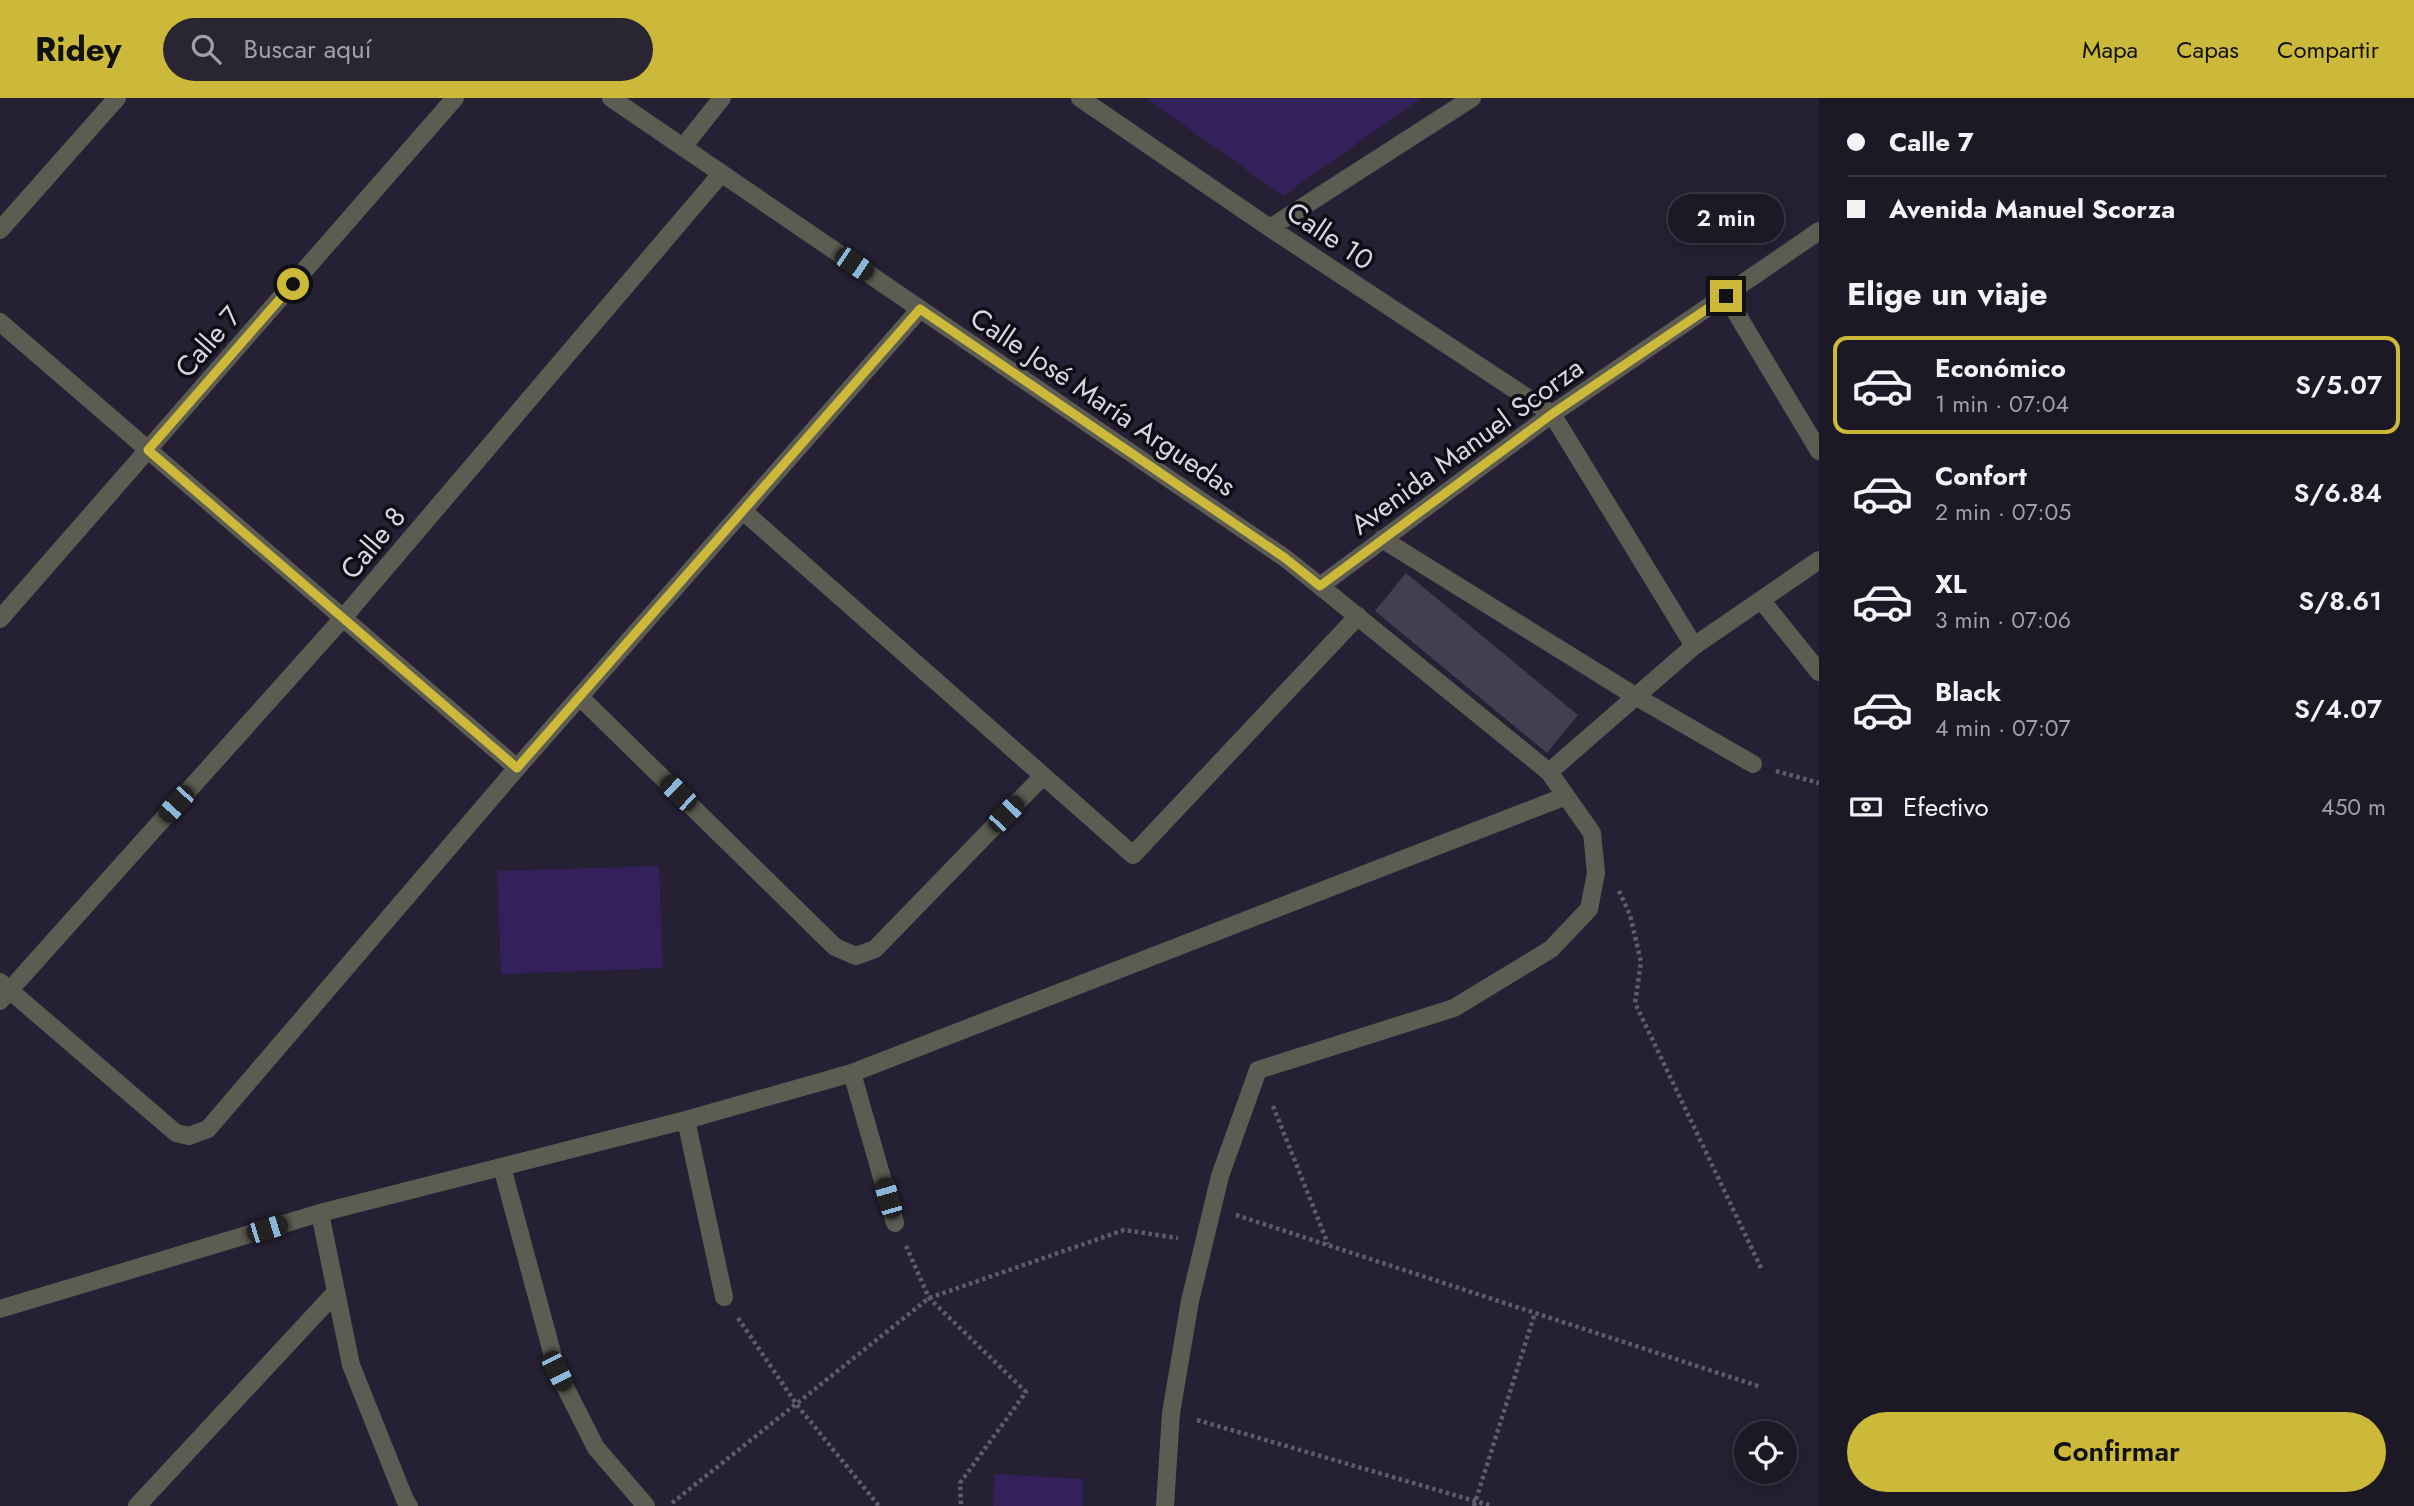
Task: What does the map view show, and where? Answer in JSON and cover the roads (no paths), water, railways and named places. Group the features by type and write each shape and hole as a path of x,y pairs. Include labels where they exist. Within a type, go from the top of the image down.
{"street":[{"path":"0,230 117,98"},
{"name":"Calle 7","path":"0,620 455,98"},
{"name":"Calle José María Arguedas","path":"611,98 1285,558 1549,772 1592,833 1596,873 1589,909 1551,949 1454,1008 1258,1070 1220,1176 1190,1301 1171,1413 1165,1506"},
{"path":"683,147 722,98"},
{"name":"Calle 10","path":"1080,98 1270,228 1552,414"},
{"path":"1270,228 1472,98"},
{"name":"Calle 8","path":"3,991 343,618 721,174"},
{"name":"Avenida Manuel Scorza","path":"1320,586 1552,414 1819,231"},
{"path":"1726,296 1819,451"},
{"path":"3,991 176,1133 189,1136 208,1129 517,768 920,309"},
{"path":"0,321 517,768"},
{"path":"1552,414 1694,646"},
{"path":"743,511 1133,855 1358,616"},
{"path":"1382,539 1634,696 1753,764"},
{"path":"1549,772 1694,646 1819,560"},
{"path":"1762,601 1819,672"},
{"path":"580,697 835,947 856,956 875,949 1043,776"},
{"path":"0,1309 320,1213 686,1120 852,1073 1566,796"},
{"path":"852,1073 895,1223"},
{"path":"686,1120 724,1297"},
{"path":"502,1167 557,1371 596,1448 646,1506"},
{"path":"320,1213 351,1365 409,1506"},
{"path":"137,1506 336,1292"}]}
